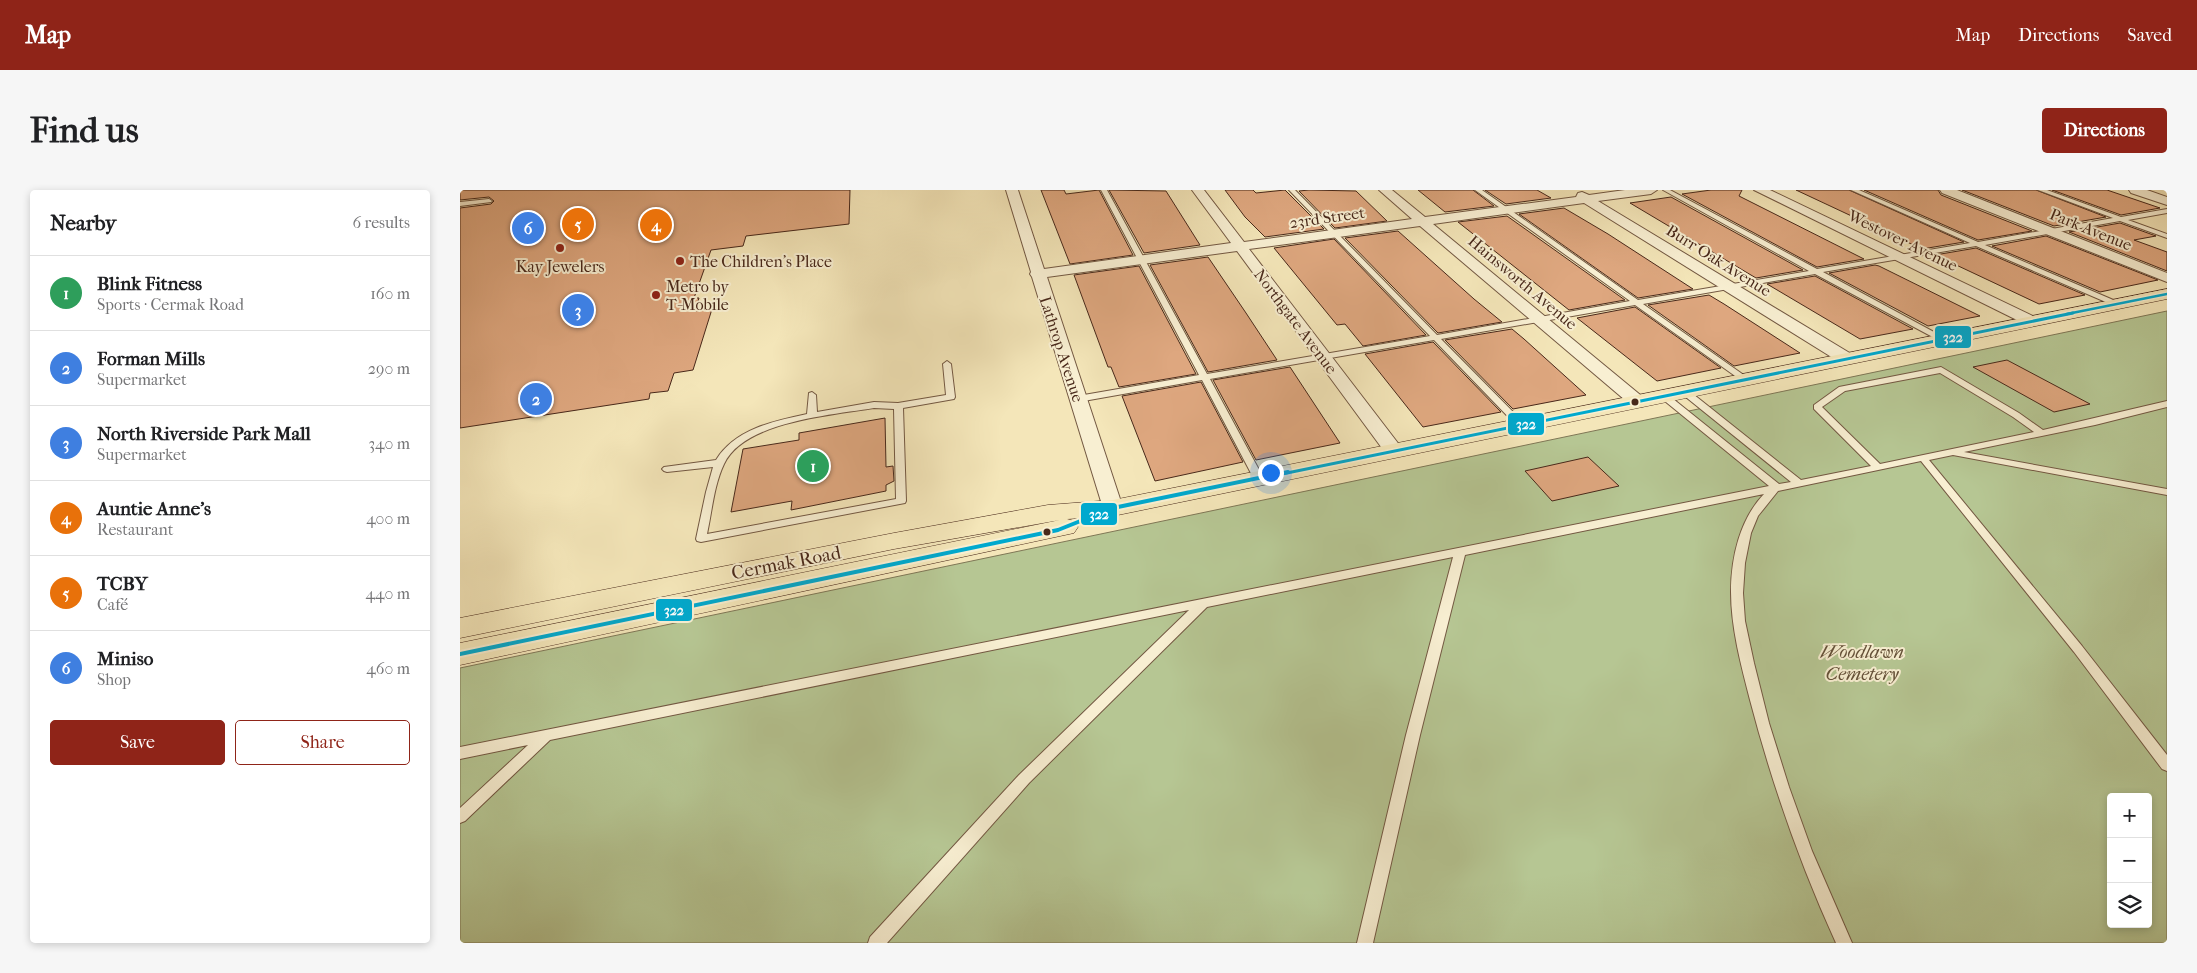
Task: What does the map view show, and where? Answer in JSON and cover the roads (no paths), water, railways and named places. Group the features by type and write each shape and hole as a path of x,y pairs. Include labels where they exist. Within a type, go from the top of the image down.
{"main road":[{"name":"Cermak Road","path":"460,628 904,539 1048,513 1113,508 2167,294"},
{"name":"Cermak Road","path":"460,654 1058,530 1113,508"}],"street":[{"name":"Lathrop Avenue","path":"1012,190 1113,508"},
{"name":"Northgate Avenue","path":"1198,190 1394,451"},
{"name":"Hainsworth Avenue","path":"1386,190 1638,402"},
{"name":"Burr Oak Avenue","path":"1572,190 1847,359"},
{"name":"23rd Street","path":"1038,274 1651,190"},
{"name":"Westover Avenue","path":"1760,190 2031,321"},
{"name":"Park Avenue","path":"1946,190 2167,278"},
{"path":"2135,190 2167,201"}],"lane":[{"path":"1104,190 1259,479"},
{"path":"1292,190 1521,426"},
{"path":"1478,190 1745,380"},
{"path":"1666,190 1942,340"},
{"path":"1854,190 2115,304"},
{"path":"2041,190 2167,236"},
{"path":"460,204 489,201"},
{"path":"1078,399 2167,211"},
{"path":"898,406 901,501 701,539 719,463 738,442 756,432 782,422 874,406 898,406 951,397 947,364"},
{"path":"1878,468 1817,407 1842,389 1942,370 2016,415 2041,433"},
{"path":"1685,392 1799,483"},
{"path":"812,395 812,416"},
{"path":"1664,396 1776,487"},
{"path":"460,753 1878,468 2167,404"},
{"path":"1950,452 2167,492"},
{"path":"1923,458 2078,649 2167,765"},
{"path":"667,470 719,463"},
{"path":"1776,487 1755,511 1748,527 1737,577 1738,616 1764,731 1795,824 1844,943"},
{"path":"1366,943 1413,735 1460,551"},
{"path":"876,943 1024,779 1204,603"},
{"path":"460,817 547,735"}],"place":[{"name":"TCBY","path":"578,224"},
{"name":"Auntie Anne's","path":"656,225"},
{"name":"Miniso","path":"528,228"},
{"name":"Kay Jewelers","path":"560,248"},
{"name":"The Children's Place","path":"680,261"},
{"name":"Metro by T-Mobile","path":"656,295"},
{"name":"North Riverside Park Mall","path":"578,310"},
{"name":"Forman Mills","path":"536,399"},
{"name":"Blink Fitness","path":"813,466"}],"park label":[{"name":"Woodlawn Cemetery","path":"1862,662"}]}
